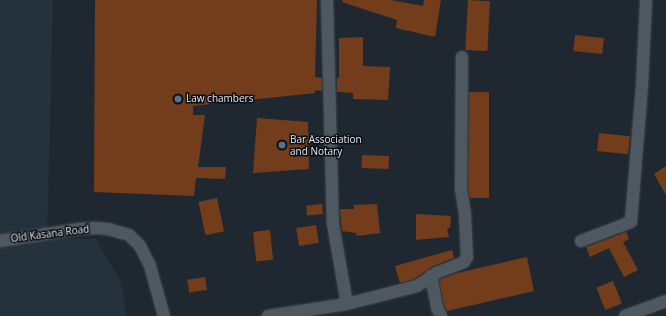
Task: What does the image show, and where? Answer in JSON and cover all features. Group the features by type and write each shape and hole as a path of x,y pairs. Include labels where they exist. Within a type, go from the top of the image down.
{"street":[{"path":"328,0 333,224 347,304"},
{"path":"581,241 631,222 642,86 646,0"},
{"path":"268,316 347,304 417,286 431,276 464,262 467,257 465,214 461,189 462,58"},
{"name":"Old Kasana Road","path":"0,241 79,229 97,228 108,229 129,236 140,246 150,266 164,316"},
{"path":"431,276 437,308 441,316"},
{"path":"625,316 666,300"}],"shaded area":[{"path":"0,0 53,0 47,239 96,239 121,282 127,316 0,316"}],"building":[{"name":"Law chambers","path":"95,0 317,0 315,77 322,78 322,91 315,90 315,93 193,106 193,115 205,115 198,167 226,167 225,179 196,178 194,196 94,192"},
{"path":"343,0 391,0 423,6 424,0 441,0 435,37 396,28 397,20 342,2"},
{"path":"468,0 490,1 487,51 465,50"},
{"path":"575,35 604,38 602,54 573,51"},
{"path":"363,37 363,66 390,67 388,100 353,99 353,93 337,92 337,78 339,78 339,38"},
{"path":"469,92 489,92 489,198 470,198 468,188"},
{"name":"Bar Association and Notary","path":"257,118 308,122 309,169 253,173"},
{"path":"599,133 630,136 628,154 597,151"},
{"path":"362,155 389,156 389,169 362,168"},
{"path":"666,166 666,195 654,174"},
{"path":"217,198 224,231 205,235 198,202"},
{"path":"322,204 323,214 307,216 306,206"},
{"path":"377,204 380,233 357,236 356,233 342,231 340,209 354,209 354,205"},
{"path":"416,214 451,216 450,228 447,228 449,237 416,240"},
{"path":"316,225 319,243 299,246 296,228"},
{"path":"270,230 273,260 256,262 253,232"},
{"path":"626,232 629,239 623,242 638,270 624,277 609,248 590,257 586,247"},
{"path":"452,250 454,258 433,266 414,279 400,283 395,266"},
{"path":"527,257 534,291 447,311 444,306 439,280 457,273"},
{"path":"205,277 207,290 189,293 187,280"},
{"path":"613,281 622,303 605,310 596,288"}],"place":[{"name":"Law chambers","path":"178,99"},
{"name":"Bar Association and Notary","path":"282,145"}]}
